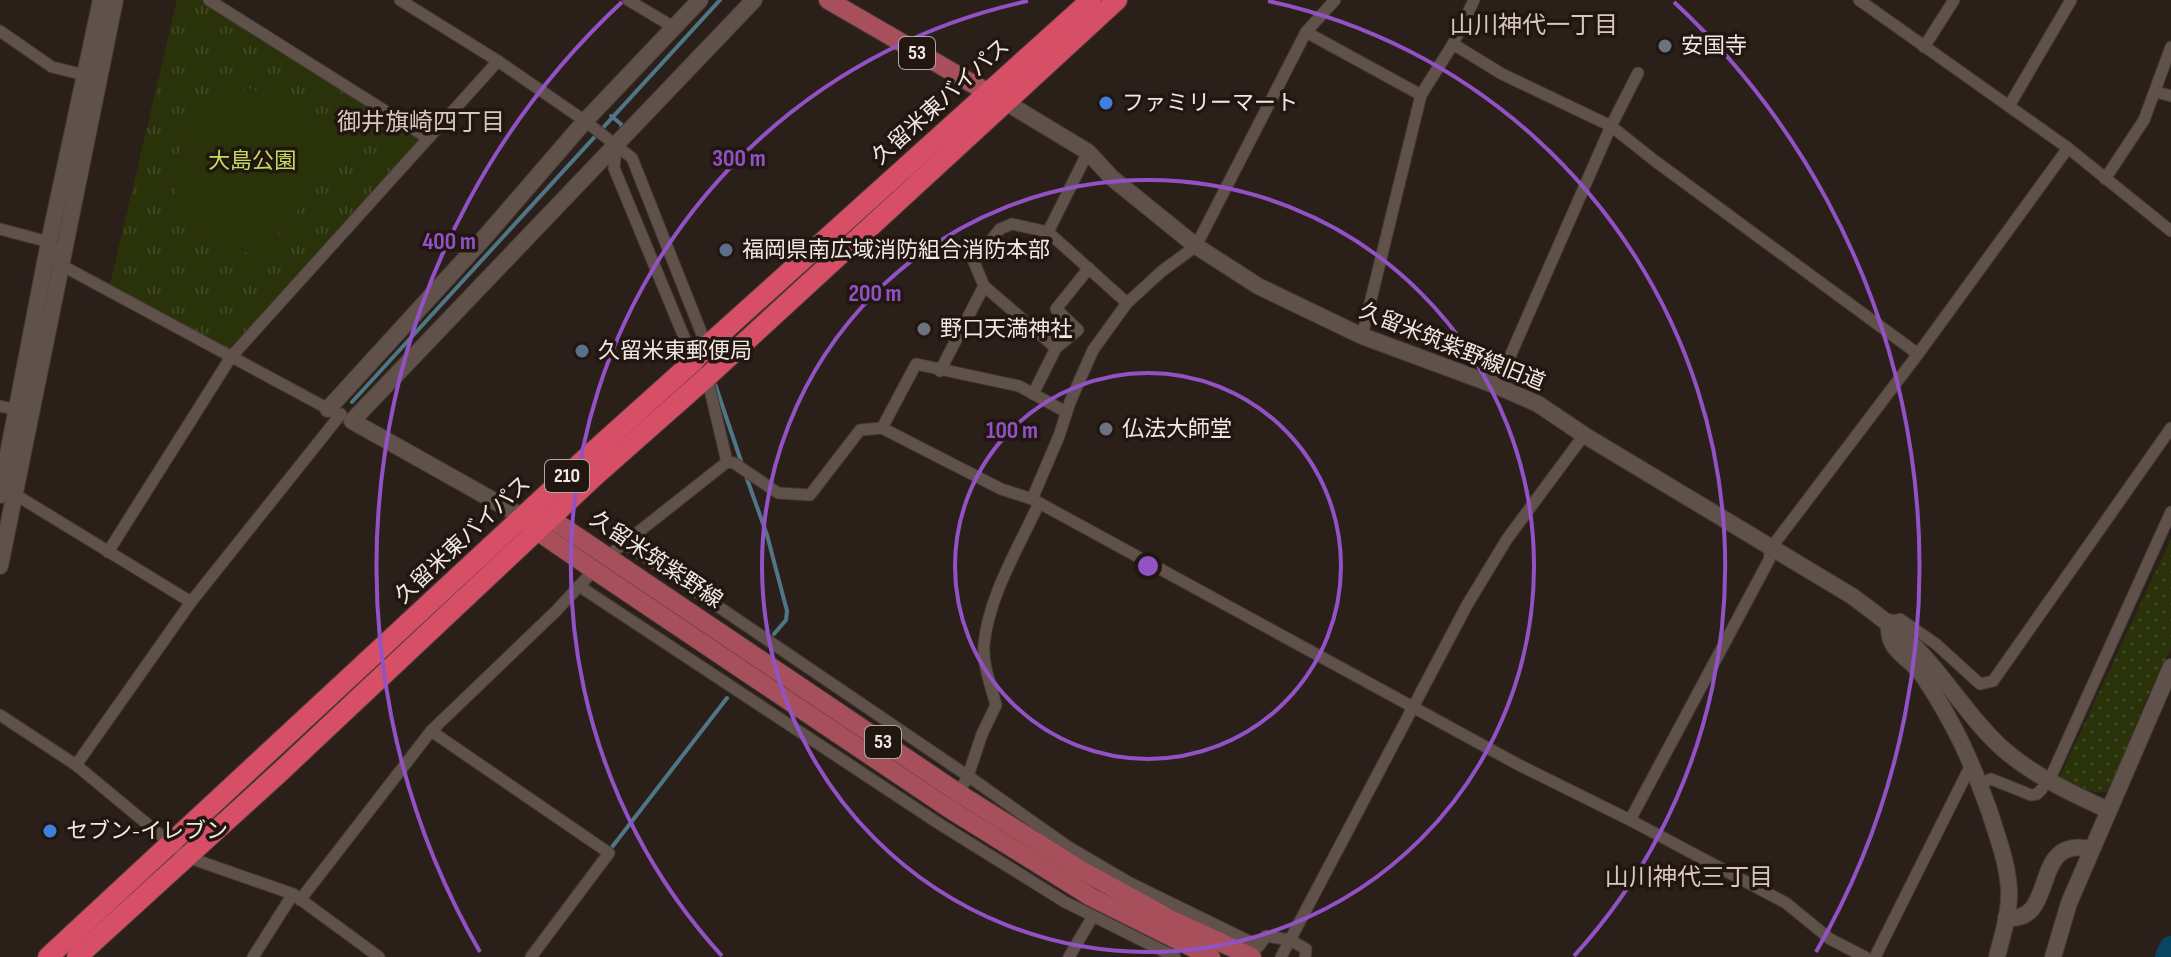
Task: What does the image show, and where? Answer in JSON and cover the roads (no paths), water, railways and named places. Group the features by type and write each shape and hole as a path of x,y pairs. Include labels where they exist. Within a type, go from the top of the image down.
{"highway":[{"name":"久留米東バイパス","path":"77,957 187,857 988,92 1091,0"},
{"name":"久留米東バイパス","path":"703,361 1007,103 1117,0"},
{"name":"久留米東バイパス","path":"48,957 170,844 537,522"}],"main road":[{"name":"53","path":"828,0 1007,103"},
{"name":"久留米筑紫野線","path":"537,522 608,556 948,808 1081,870 1170,919 1252,957"},
{"name":"久留米筑紫野線","path":"537,522 594,570 948,808 1091,897 1211,957"}],"street":[{"path":"0,566 4,491 18,410 49,242 101,0"},
{"path":"4,491 63,266 115,0"},
{"path":"209,0 428,138"},
{"path":"400,0 498,61 585,121 632,158 703,361 727,462"},
{"path":"628,0 675,28"},
{"path":"76,765 191,602 484,238 585,121 700,0"},
{"path":"340,415 616,146 754,0"},
{"path":"948,808 968,776 996,705 984,645 993,606 1036,501 1066,412 1093,350 1127,303 1196,246 1306,32 1335,0"},
{"path":"1362,336 1421,95 1453,44 1474,0"},
{"path":"1859,0 2068,148 2171,231"},
{"path":"1924,47 1954,0"},
{"path":"2009,106 2071,0"},
{"path":"0,31 52,67 85,75"},
{"path":"1306,32 1421,95"},
{"path":"1453,44 1502,74 1611,126 1918,354"},
{"path":"2105,179 2144,120 2171,47"},
{"path":"108,552 231,357 498,61"},
{"path":"1497,386 1611,126 1638,73"},
{"path":"2156,92 2171,96"},
{"name":"久留米筑紫野線旧道","path":"1007,103 1088,152 1112,178 1196,246 1258,286 1362,336 1538,404 1584,435 1852,596 1889,622 1920,652 1980,726 2004,750 2036,773 2108,810"},
{"path":"616,146 614,168 703,361"},
{"path":"1630,820 1769,560 1771,548 2068,148"},
{"path":"1048,232 1088,152"},
{"path":"1056,348 984,286 974,262 1000,229 1012,224 1048,232 1127,303"},
{"path":"0,229 49,242 63,266 537,522"},
{"path":"1033,394 1056,348 1078,330 1056,309 1089,268"},
{"path":"940,371 984,286"},
{"path":"882,428 916,364 1019,386 1066,412"},
{"path":"0,406 18,410"},
{"path":"608,556 727,462 734,463 778,493 810,495 860,430 882,428 1001,489 1036,501 1519,765 1786,903 1830,939 1865,957"},
{"path":"1997,957 2009,891 2003,853 1972,763 1956,727 1920,672 1893,648 1888,636 1889,622 1900,619 1936,644 1980,684 1993,681 2171,428"},
{"path":"1281,957 1467,605 1507,539 1584,435"},
{"path":"4,491 191,602"},
{"path":"2053,772 2171,512"},
{"path":"623,542 1067,846 1130,883 1259,946 1266,936 1290,940 1306,949 1305,957"},
{"path":"253,957 296,897 431,731 594,570"},
{"path":"579,586 948,808 1065,902 1175,957"},
{"path":"2053,957 2069,903 2171,667"},
{"path":"0,715 76,765 187,857 296,897 377,956"},
{"path":"431,731 609,853 531,957"},
{"path":"1875,957 1972,763"},
{"path":"1979,784 1991,779 2031,795 2042,789"},
{"path":"2006,918 2020,920 2029,914 2036,904 2052,861 2064,850 2077,846 2091,849"},
{"path":"1069,957 1093,916"}],"waterway":[{"path":"352,402 720,0"},
{"path":"611,116 621,124 622,129"},
{"path":"714,381 742,464"},
{"path":"746,476 767,535 787,611 786,620 774,634"},
{"path":"609,851 727,698"},
{"path":"2167,957 2171,948"}],"place":[{"name":"安国寺","path":"1665,46"},
{"name":"ファミリーマート","path":"1106,103"},
{"name":"福岡県南広域消防組合消防本部","path":"726,250"},
{"name":"野口天満神社","path":"924,329"},
{"name":"久留米東郵便局","path":"582,351"},
{"name":"仏法大師堂","path":"1106,429"},
{"name":"セブン-イレブン","path":"50,831"}],"district":[{"name":"山川神代一丁目","path":"1534,25"},
{"name":"御井旗崎四丁目","path":"421,122"},
{"name":"山川神代三丁目","path":"1689,877"}],"park label":[{"name":"大島公園","path":"252,161"}]}
